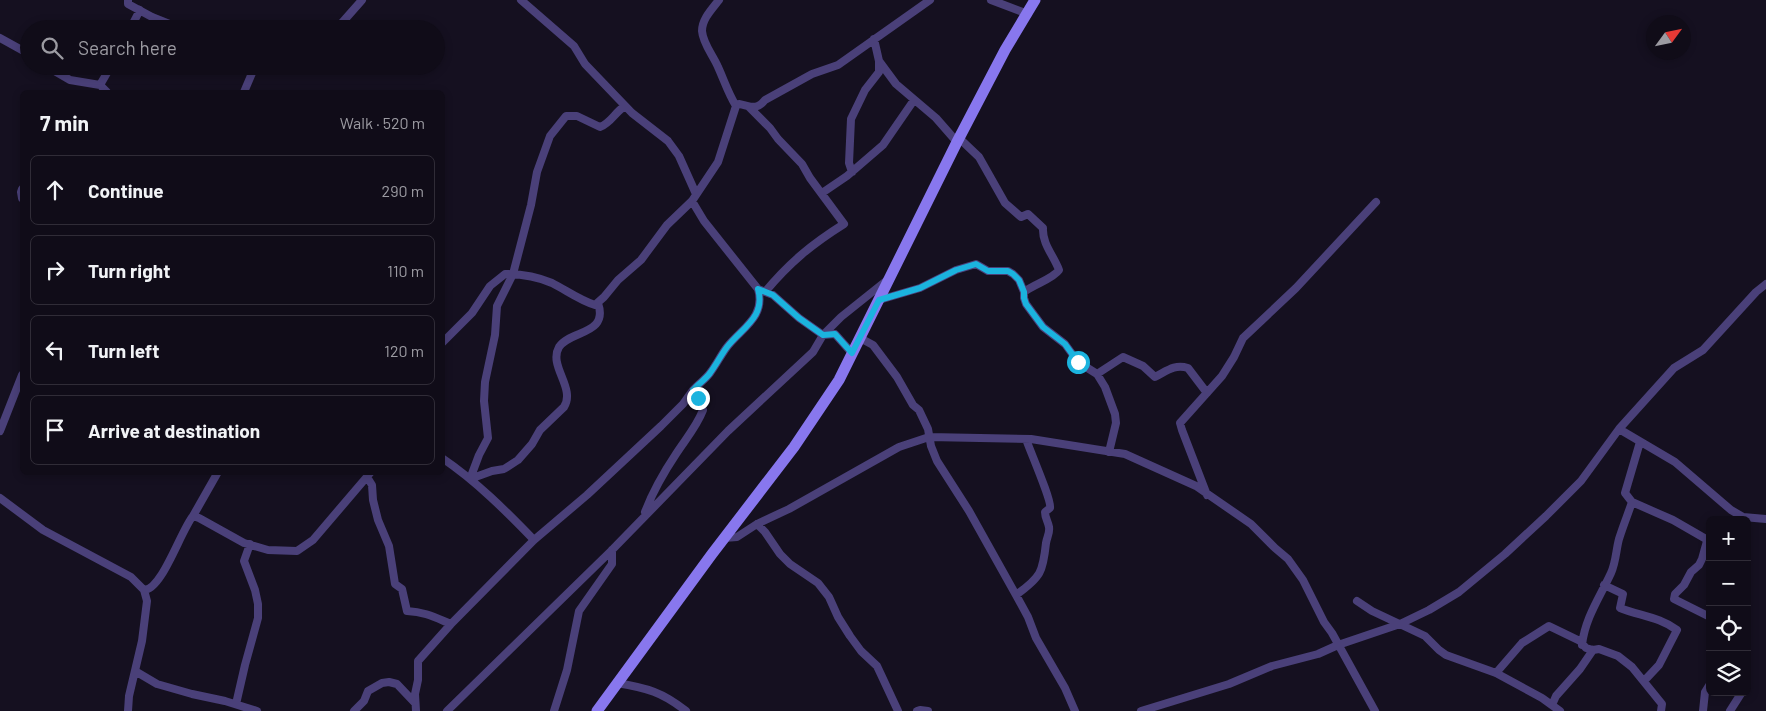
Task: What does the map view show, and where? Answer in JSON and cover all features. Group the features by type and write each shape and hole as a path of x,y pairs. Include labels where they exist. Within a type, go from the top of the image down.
{"street":[{"path":"128,0 128,4 162,20"},
{"path":"344,20 362,0"},
{"path":"521,0 574,46 585,64 625,106 668,141 679,156 704,221 761,290 773,295 799,318 823,335 835,334 852,353"},
{"path":"445,340 472,314 494,282 505,274 549,282 595,305 618,280 641,260 667,225 694,197 718,162 736,106 719,68 706,45 702,29 705,18 719,0"},
{"path":"736,106 739,104 756,108 765,100 812,74 838,65 930,0"},
{"path":"991,0 1028,14"},
{"path":"597,711 813,421 838,380 860,338 958,140 1005,50 1035,0"},
{"path":"135,20 140,10"},
{"path":"0,38 20,49"},
{"path":"852,172 849,163 851,119 865,90 878,72 879,61 874,39"},
{"path":"879,61 896,84 936,118 958,140 980,157 1005,203 1014,209 1019,216 1022,217 1028,214 1043,228 1050,253 1059,270 1056,275 1031,286 1024,292"},
{"path":"61,75 86,87 100,85"},
{"path":"100,85 106,75"},
{"path":"245,90 252,75"},
{"path":"100,85 104,90"},
{"path":"822,193 852,172 883,145 914,100"},
{"path":"470,479 488,438 484,401 494,341 497,306 513,274 531,205 537,172 550,136 566,116 577,116 600,127 606,125 625,106"},
{"path":"415,707 418,661 450,624 534,540 587,495 683,404 702,379 709,375 728,346 750,324 757,311 761,290 814,243 844,224 802,164 748,106"},
{"path":"1207,495 1180,423 1222,376 1242,338 1296,288 1376,202"},
{"path":"879,300 920,288 956,270 976,264 988,271 1008,271 1013,274 1019,280 1026,304 1043,327 1065,344 1078,362 1097,374 1105,387 1115,414 1116,423 1109,452"},
{"path":"447,711 612,550 728,431 813,352 823,335 891,277"},
{"path":"1141,711 1229,684 1272,666 1318,654 1338,645 1400,624 1429,610 1459,592 1505,554 1581,481 1619,429 1674,368 1703,350 1756,292 1766,284"},
{"path":"470,479 504,468 518,460 532,444 540,430 564,407 567,395 556,355 560,346 566,341 588,331 596,323 600,310 598,303"},
{"path":"860,338 873,345 888,364 913,405 919,410 928,429 937,461 973,519 1016,595 1028,617 1036,638 1065,688 1075,711"},
{"path":"1097,374 1123,357 1143,366 1155,376 1170,368 1184,367 1188,368 1207,393"},
{"path":"0,431 20,379"},
{"path":"644,517 652,494 665,471 700,419 703,410 693,390"},
{"path":"1619,429 1675,462 1731,510 1743,517 1766,520"},
{"path":"724,538 737,537 757,524 789,509 899,447 929,437 1026,440 1125,454 1196,486 1251,524 1274,548 1288,559 1302,580 1375,711"},
{"path":"1016,595 1035,581 1042,568 1049,527 1045,518 1045,512 1052,503 1026,440"},
{"path":"1640,442 1625,493 1632,502 1673,520 1708,541 1702,559 1691,572 1684,585 1675,594 1674,599 1706,614"},
{"path":"445,460 470,479 508,513 534,540"},
{"path":"144,590 154,587 160,578 216,475"},
{"path":"369,475 378,520 389,546 395,584 402,589 407,611 431,614 450,624"},
{"path":"193,516 238,540 268,550 300,549 313,540 369,475"},
{"path":"0,498 43,530 131,577 144,590 147,601 146,611 128,711"},
{"path":"1582,645 1585,626 1616,558 1619,538 1632,502"},
{"path":"757,524 780,554 790,564 818,583 829,597 838,617 850,636 861,651 877,666 898,711"},
{"path":"236,704 258,618 257,597 244,561 250,544"},
{"path":"554,711 567,670 579,611 612,564 612,550"},
{"path":"1604,585 1623,594 1620,608 1634,614 1656,618 1677,630 1659,665 1644,681"},
{"path":"1356,600 1372,611 1425,636 1446,655 1496,672 1542,698 1560,711"},
{"path":"1496,672 1522,643 1548,626 1572,636 1580,641 1582,645 1593,650 1599,649 1618,656 1632,666 1662,704 1661,711"},
{"path":"1552,705 1556,696 1580,669 1593,650"},
{"path":"135,671 157,684 257,711"},
{"path":"354,711 364,701 368,691 382,683 389,682 397,684 415,707"},
{"path":"618,683 662,694 686,711"},
{"path":"1703,711 1706,690"},
{"path":"1730,711 1739,696"},
{"path":"917,711 928,711"}],"route":[{"path":"698,398 693,390 702,379 709,375 728,346 750,324 757,311 760,298 758,289 773,295 799,318 823,335 835,334 852,353 879,300 920,288 956,270 976,264 988,271 1008,271 1013,274 1019,280 1026,304 1043,327 1065,344 1078,362"}]}
